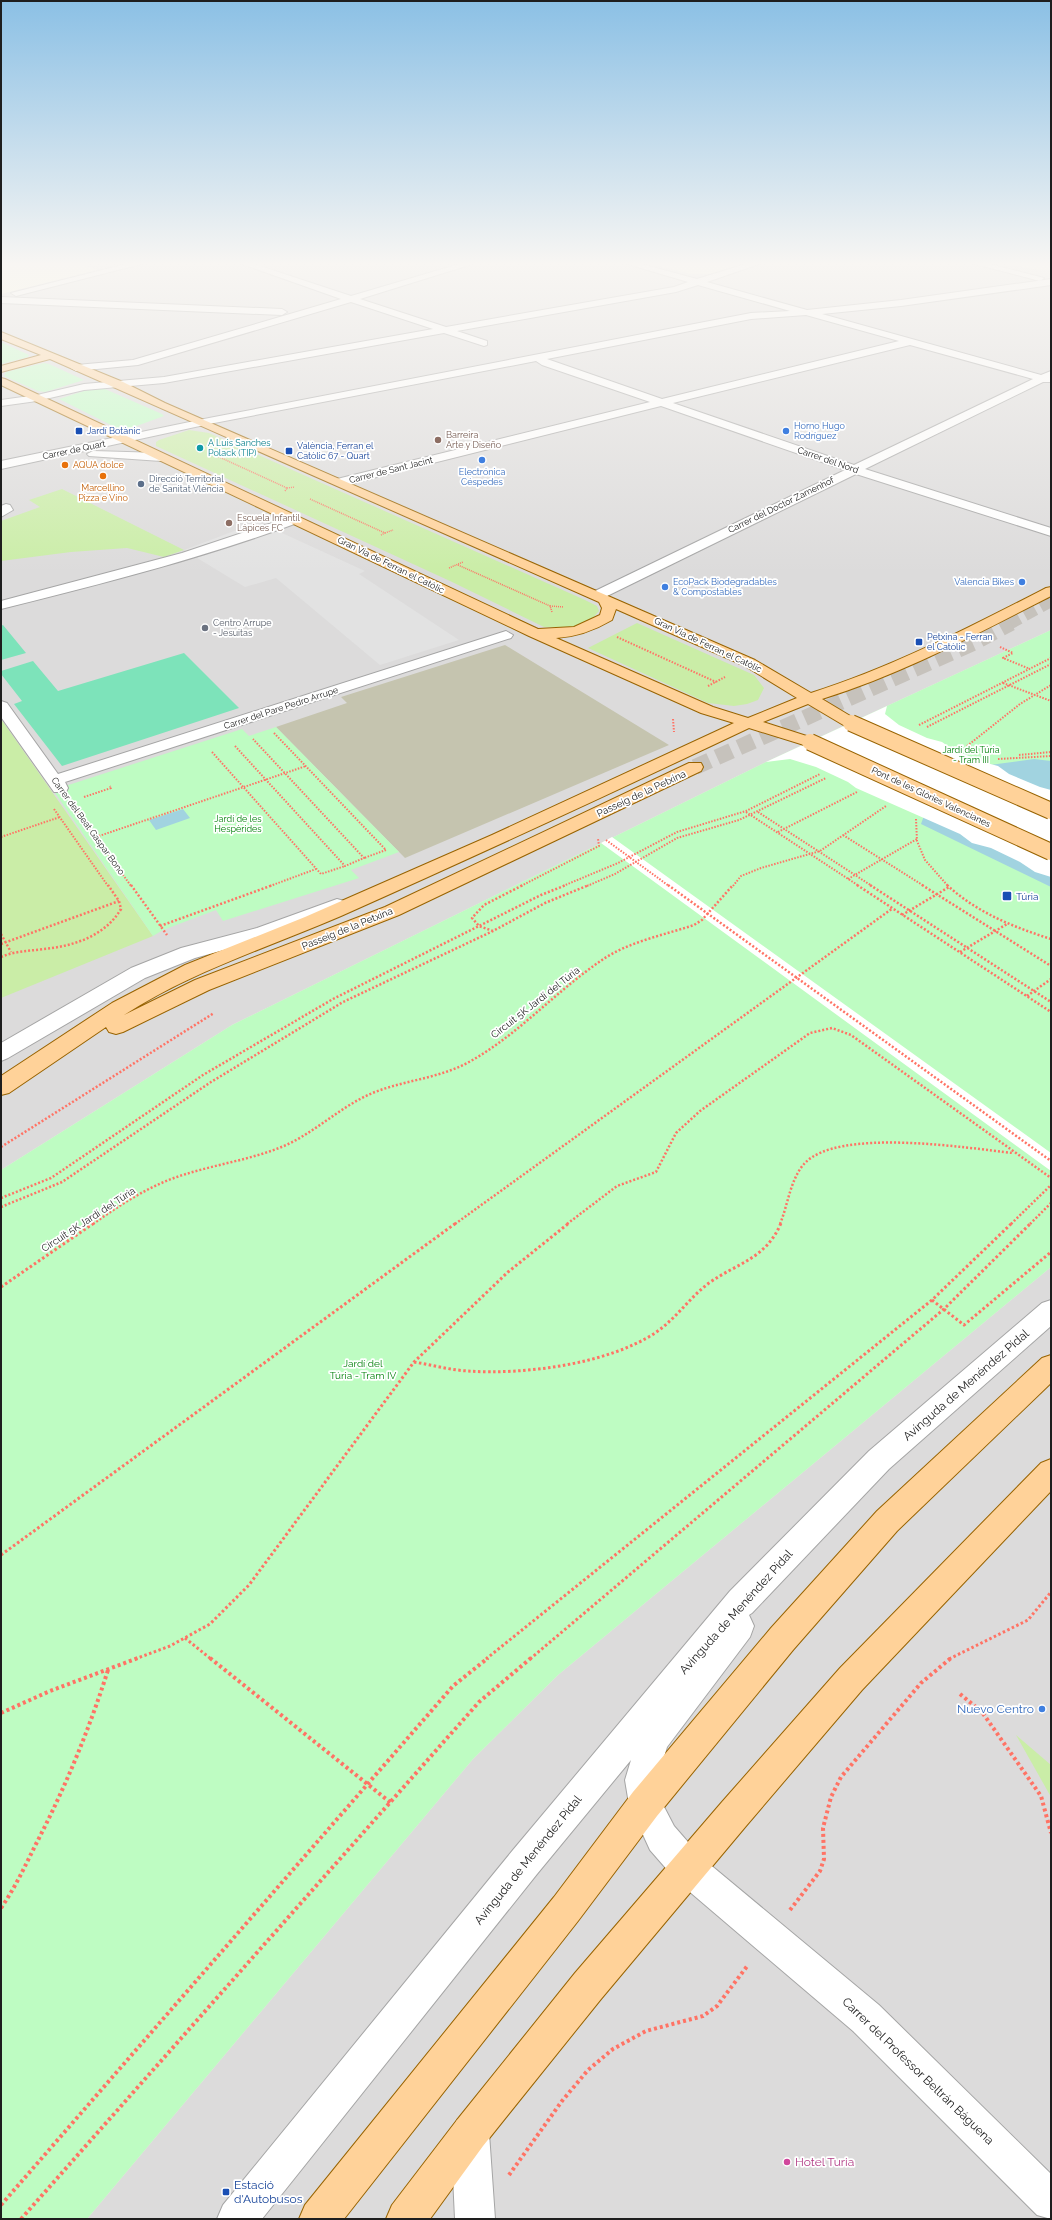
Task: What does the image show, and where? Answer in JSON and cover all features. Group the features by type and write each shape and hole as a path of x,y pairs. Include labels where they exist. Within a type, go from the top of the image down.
{"main road":[{"path":"1,369 14,366"},
{"name":"Gran Via de Ferran el Catòlic","path":"71,366 119,384 203,423 750,662 851,723 1051,812"},
{"name":"Gran Via de Ferran el Catòlic","path":"1,381 296,519 534,633 684,700 748,723"},
{"name":"Passeig de la Petxina","path":"1,1089 119,1008 150,990 192,970 312,921 498,839 748,723 810,698 860,682 984,625 1051,591"},
{"path":"534,633 569,633 593,626 607,617 609,608 602,597"},
{"name":"Pont de les Glòries Valencianes","path":"748,723 810,742 1051,852"},
{"name":"Passeig de la Petxina","path":"1,1089 97,1036 195,988 385,914 695,768"},
{"path":"319,2219 566,1909 645,1804 782,1639 887,1521 1051,1366"},
{"path":"406,2219 470,2133 588,1986 689,1870 734,1814 851,1679 1051,1472"}],"street":[{"path":"76,368 113,366 149,382"},
{"path":"119,384 149,382 242,366"},
{"name":"Carrer de Quart","path":"1,465 203,423 500,366"},
{"name":"Carrer del Nord","path":"554,366 663,402 853,469 1051,532"},
{"name":"Carrer de Sant Jacint","path":"341,482 812,366"},
{"path":"1000,366 1048,378"},
{"name":"Carrer del Doctor Zamenhof","path":"602,597 853,469 1048,378"},
{"name":"Gran Via de Ferran el Catòlic","path":"37,398 84,387 119,384"},
{"path":"1,403 37,398"},
{"path":"62,453 161,457"},
{"path":"1,604 182,557 246,538 296,519"},
{"name":"Carrer del Pare Pedro Arrupe","path":"58,784 506,635"},
{"name":"Carrer del Beat Gaspar Bono","path":"1,706 58,784"},
{"name":"Passeig de la Petxina","path":"1,1053 138,973 158,964 188,953 263,933 416,875"},
{"name":"Avinguda de Menéndez Pidal","path":"236,2219 658,1700 741,1602 879,1460 1051,1311"},
{"name":"Avinguda de Menéndez Pidal","path":"689,1870 662,1838 645,1804 641,1780 653,1738 829,1510"},
{"name":"Carrer del Professor Beltrán Báguena","path":"689,1870 866,2018 1051,2201"},
{"path":"470,2133 475,2219"}],"path":[{"path":"220,450 217,456 287,488 301,487"},
{"path":"284,493 287,488"},
{"path":"303,499 310,499 385,533"},
{"path":"383,540 377,537 396,528"},
{"path":"446,569 468,560"},
{"path":"458,564 550,606 565,607"},
{"path":"550,606 552,613"},
{"path":"616,636 716,682"},
{"path":"1000,647 1013,653 1003,658 1030,669"},
{"path":"917,726 1051,658"},
{"path":"926,728 1051,664"},
{"path":"704,689 728,675"},
{"path":"1003,683 1051,701"},
{"path":"965,747 1034,695 1051,685"},
{"path":"672,717 674,733"},
{"path":"207,746 321,874 386,850 272,731"},
{"path":"246,740 259,736"},
{"path":"252,738 364,858"},
{"path":"231,742 345,866"},
{"path":"234,745 240,743"},
{"path":"994,760 1051,752"},
{"path":"1001,758 1051,756"},
{"path":"96,837 306,766"},
{"path":"1,1198 51,1178 203,1076 333,999 541,895 618,863 677,832 746,811 824,772"},
{"path":"1,1207 62,1182 211,1082 343,1002 493,930 545,903 616,874 677,838 735,822 828,777"},
{"name":"Carrer del Beat Gaspar Bono","path":"109,783 111,788 70,802 160,926 172,940"},
{"name":"Circuit 5K Jardí del Túria","path":"1,1287 111,1211 147,1190 184,1174 266,1153 286,1145 351,1104 375,1092 453,1070 470,1062 515,1030 602,960 620,950 694,925 702,920 740,876 760,868 811,855 820,851 892,801"},
{"path":"1,957 11,952 61,946 95,934 115,919 121,910 119,901 51,805"},
{"path":"746,811 1051,1012"},
{"path":"758,812 1051,1002"},
{"path":"916,813 917,839 923,855 934,871 949,887 975,907 1008,924 1051,939"},
{"path":"1,837 60,817"},
{"path":"493,930 480,926 472,918 484,905 599,846 597,833"},
{"path":"843,835 1051,966"},
{"path":"848,879 917,839"},
{"path":"606,840 1051,1161"},
{"path":"160,926 316,869"},
{"path":"902,914 949,887"},
{"path":"1,944 119,901"},
{"path":"1,1555 543,1159 893,908"},
{"path":"960,952 1008,924"},
{"path":"1,934 11,952"},
{"path":"1027,996 1051,979"},
{"path":"1,1147 214,1013"},
{"path":"1,1713 50,1691 170,1646 210,1624 249,1585 414,1362 508,1272 600,1197 617,1186 656,1172 676,1133 700,1111 810,1033 832,1028 851,1035 1051,1178"},
{"path":"414,1362 466,1371 514,1372 562,1364 603,1354 647,1338 672,1320 690,1299 709,1284 755,1256 772,1240 780,1225 800,1169 810,1159 832,1149 859,1144 894,1143 1015,1153"},
{"path":"1,2205 366,1784 453,1686 932,1300 1051,1185"},
{"path":"21,2219 479,1702 944,1309 1051,1203"},
{"path":"932,1300 964,1325 1051,1252"},
{"path":"185,1638 391,1803"},
{"path":"1,1908 16,1883 62,1794 98,1702 108,1670"},
{"path":"960,1694 982,1712 1041,1796 1051,1833"}],"shaded area":[{"path":"1,366 1051,366 1051,630 766,762 232,1025 1,1170"},
{"path":"258,522 365,571 359,574 459,640 380,665 276,578 245,587 184,550"},
{"path":"505,645 669,745 405,858 276,727 347,703 341,697"},
{"path":"1051,1267 1051,2219 87,2219 473,1759 558,1675"}],"green space":[{"path":"33,366 53,366 84,380 45,392 38,391 4,376 6,372"},
{"path":"93,388 105,389 164,416 131,428 117,428 59,399"},
{"path":"189,430 209,433 585,600 597,606 599,611 591,620 572,628 544,627 450,581 156,446 156,442 159,440"},
{"path":"62,489 184,550 164,557 127,548 71,552 1,561 1,521 40,507 29,500"},
{"path":"637,623 754,675 764,688 758,700 747,704 734,706 708,703 588,648"},
{"path":"3,625 26,653 1,660 1,626"},
{"name":"Jardí del Túria - Tram IV","path":"1051,630 1051,1267 558,1675 473,1759 87,2219 1,2219 1,1170 232,1025 766,762"},
{"path":"184,653 239,708 62,766 14,704 22,701 1,674 1,671 33,661 58,691"},
{"path":"1,719 153,936 1,998"},
{"name":"Jardí de les Hespèrides","path":"276,727 399,852 351,870 359,878 223,921 216,910 163,930 153,936 53,790 242,729 249,736"},
{"path":"1016,1735 1051,1765 1051,1797"}],"water":[{"path":"1034,759 1051,761 1051,887 921,824 926,810 990,765"},
{"path":"183,809 190,818 156,830 149,820"}],"pier":[{"path":"887,706 885,714 899,725 927,738 942,742 952,749 983,762 998,766 1009,774 1051,790 1051,877 1035,872 1020,862 991,848 972,843 960,834 856,788 848,782 816,767 790,759 766,762"},
{"path":"612,837 1051,1153 1051,1171 601,843"}],"tunnel":[{"path":"1009,624 1051,601"},
{"path":"695,767 975,642 1011,623"}],"place":[{"name":"Jardí Botànic","path":"79,431"},
{"name":"Horno Hugo Rodríguez","path":"786,431"},
{"name":"Barreira Arte y Diseño","path":"438,440"},
{"name":"A Luis Sanches Polack (TIP)","path":"200,448"},
{"name":"València, Ferran el Catòlic 67 - Quart","path":"289,451"},
{"name":"Electrónica Céspedes","path":"482,460"},
{"name":"AQUA dolce","path":"65,465"},
{"name":"Marcellino Pizza e Vino","path":"103,476"},
{"name":"Direcció Territorial de Sanitat Vlència","path":"141,484"},
{"name":"Escuela Infantil Lápices FC","path":"229,523"},
{"name":"Valencia Bikes","path":"1022,582"},
{"name":"EcoPack Biodegradables & Compostables","path":"665,587"},
{"name":"Centro Arrupe - Jesuitas","path":"205,628"},
{"name":"Petxina - Ferran el Catòlic","path":"919,642"},
{"name":"Túria","path":"1007,896"},
{"name":"Nuevo Centro","path":"1042,1709"},
{"name":"Hotel Turia","path":"787,2162"},
{"name":"Estació d'Autobusos","path":"226,2192"}],"park label":[{"name":"Jardí del Túria - Tram III","path":"971,756"}]}
